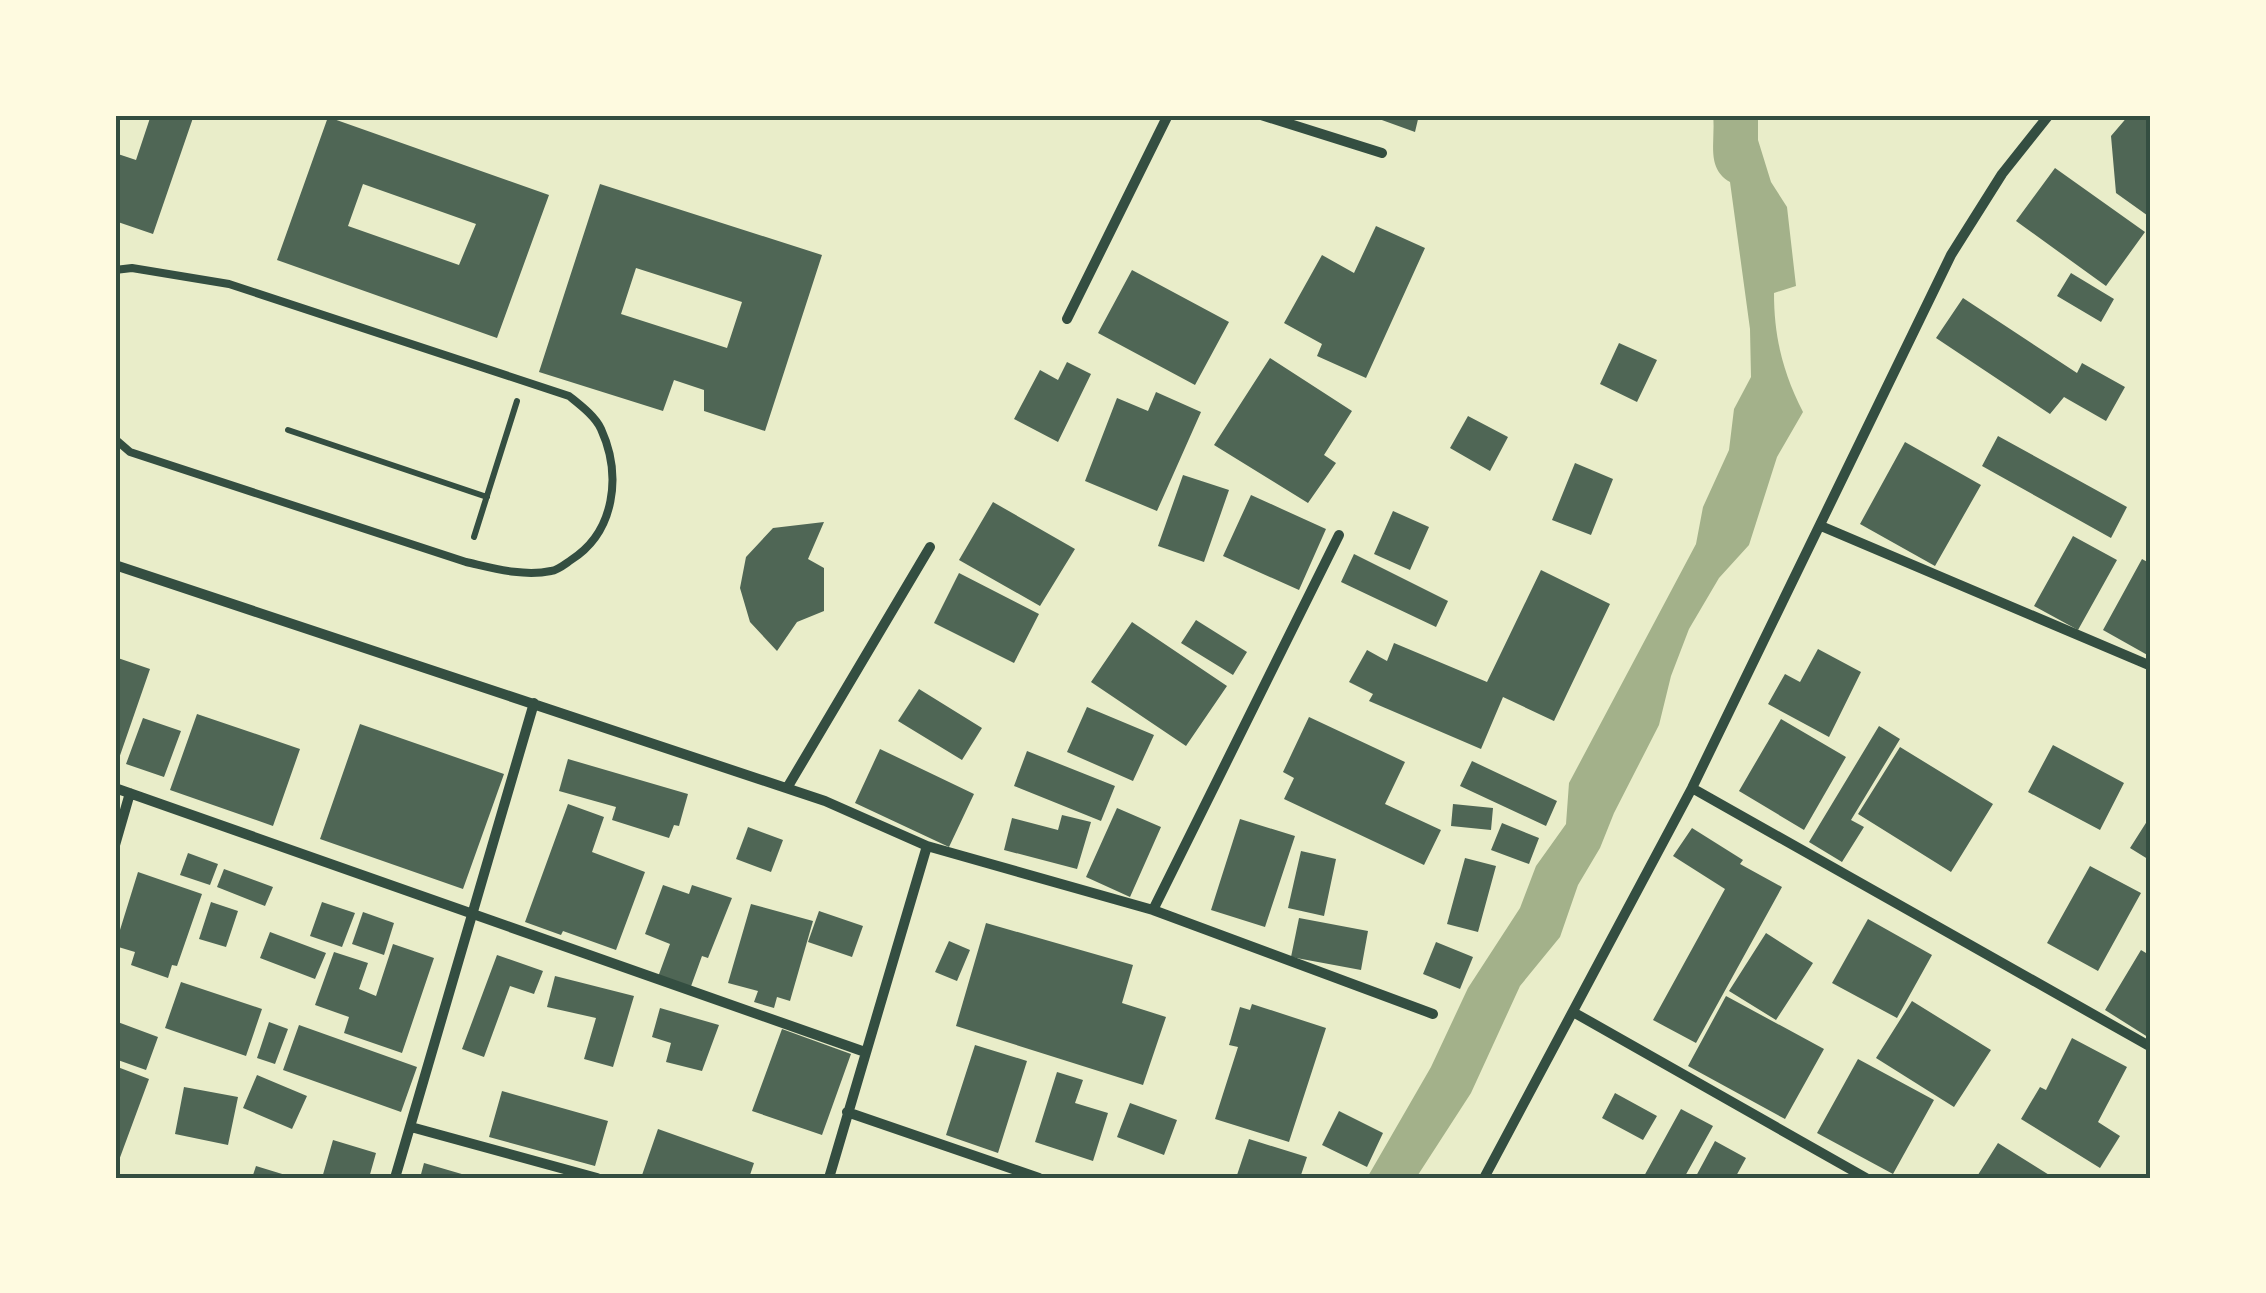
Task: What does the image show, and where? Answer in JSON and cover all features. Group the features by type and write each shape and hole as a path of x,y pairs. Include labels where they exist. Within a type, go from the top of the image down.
{"street":[{"path":"1066,319 1168,115"},
{"path":"1261,115 1382,153"},
{"path":"1484,1178 1692,788 1951,255 2002,174 2050,115"},
{"path":"1822,526 2151,666"},
{"path":"1153,910 1339,535"},
{"path":"788,788 930,547"},
{"path":"115,565 788,788 927,846 1153,910 1434,1014"},
{"path":"395,1178 534,703"},
{"path":"115,788 865,1052"},
{"path":"1692,788 2151,1047"},
{"path":"115,845 130,793"},
{"path":"829,1178 927,846"},
{"path":"1574,1012 1866,1178"},
{"path":"847,1112 1040,1178"},
{"path":"411,1127 597,1178"}],"lane":[{"path":"115,270 132,268 229,284 569,396 600,424 612,459 612,490 606,525 586,550 553,571 509,572 466,562 130,452 115,439"}],"path":[{"path":"466,562 524,381"},
{"path":"288,430 487,497"}],"shaded area":[{"path":"1713,115 1758,115 1758,140 1771,182 1787,207 1796,286 1774,293 1774,309 1781,354 1803,412 1777,457 1749,545 1719,578 1689,629 1671,676 1659,725 1578,885 1560,937 1520,986 1471,1093 1416,1178 1367,1178 1431,1067 1468,988 1520,908 1536,866 1566,824 1569,783 1696,544 1703,507 1729,450 1734,409 1751,377 1750,329 1730,182 1714,161"}],"building":[{"path":"151,115 194,115 153,234 115,221 115,153 136,160"},
{"path":"1368,115 1419,115 1415,132"},
{"path":"2129,115 2143,115 2151,122 2151,218 2116,193 2111,136"},
{"path":"328,117 549,195 497,338 277,260","holes":["363,184 476,224 459,265 348,226"]},
{"path":"2055,168 2145,232 2106,286 2016,221"},
{"path":"600,184 822,255 765,431 704,411 704,390 674,380 663,411 539,372","holes":["636,268 742,302 727,348 621,314"]},
{"path":"1376,226 1425,248 1366,378 1317,356 1322,344 1284,323 1322,255 1354,273"},
{"path":"1132,270 1229,322 1195,385 1098,333"},
{"path":"2071,273 2114,299 2101,322 2057,296"},
{"path":"1963,298 2077,373 2082,363 2125,387 2106,421 2064,397 2050,414 1936,338"},
{"path":"1619,343 1657,360 1637,402 1600,384"},
{"path":"1270,358 1352,411 1324,455 1336,463 1308,503 1214,445"},
{"path":"1067,362 1091,374 1058,442 1014,419 1040,370 1058,380"},
{"path":"1156,392 1201,412 1157,511 1085,481 1117,398 1148,411"},
{"path":"1468,416 1508,437 1490,471 1450,448"},
{"path":"1998,436 2127,507 2111,538 1982,466"},
{"path":"1905,442 1981,485 1935,566 1860,524"},
{"path":"1575,463 1613,479 1591,535 1552,520"},
{"path":"1183,475 1229,490 1204,562 1158,546"},
{"path":"1251,495 1326,529 1299,590 1223,556"},
{"path":"993,502 1075,549 1040,606 959,560"},
{"path":"1393,511 1429,527 1410,570 1374,554"},
{"path":"824,522 808,559 824,568 824,611 797,622 777,651 750,622 740,588 746,557 773,528"},
{"path":"2073,536 2117,560 2078,630 2034,606"},
{"path":"1354,554 1448,601 1436,627 1341,582"},
{"path":"2142,559 2151,564 2151,657 2103,630"},
{"path":"1541,570 1610,604 1554,721 1503,697 1481,749 1369,701 1373,694 1349,682 1367,650 1387,661 1394,643 1487,682"},
{"path":"959,573 1039,614 1014,663 934,623"},
{"path":"1196,620 1247,652 1233,675 1181,643"},
{"path":"1132,622 1227,686 1186,746 1091,682"},
{"path":"1818,649 1861,672 1829,737 1768,704 1785,674 1800,682"},
{"path":"115,657 150,669 116,767 115,767"},
{"path":"919,689 982,728 962,760 898,721"},
{"path":"1087,707 1154,735 1133,781 1067,752"},
{"path":"197,714 300,749 273,826 170,790"},
{"path":"1309,717 1405,762 1385,804 1441,830 1424,865 1284,799 1294,778 1283,772"},
{"path":"143,718 181,731 164,777 126,764"},
{"path":"1781,719 1846,757 1804,830 1739,791"},
{"path":"360,724 504,774 463,889 320,839"},
{"path":"1879,726 1900,739 1851,820 1864,827 1842,862 1809,842"},
{"path":"2053,745 2124,783 2100,830 2028,792"},
{"path":"1900,747 1993,804 1951,872 1858,814"},
{"path":"880,749 974,794 949,847 855,803"},
{"path":"1027,751 1115,786 1101,821 1014,786"},
{"path":"568,759 688,794 679,826 674,825 669,838 612,820 616,807 559,791"},
{"path":"1472,761 1557,801 1546,826 1460,786"},
{"path":"568,804 604,817 592,852 645,872 616,950 525,922"},
{"path":"1453,804 1493,808 1491,830 1451,826"},
{"path":"1117,808 1161,827 1130,897 1086,877"},
{"path":"1062,815 1091,822 1077,869 1004,850 1012,818 1058,830"},
{"path":"2151,815 2151,861 2130,848"},
{"path":"1240,819 1295,836 1265,927 1211,910"},
{"path":"1502,823 1539,838 1529,864 1491,850"},
{"path":"748,827 783,840 771,872 736,859"},
{"path":"1692,828 1743,860 1740,864 1782,887 1696,1043 1653,1020 1725,889 1673,856"},
{"path":"1301,851 1336,859 1324,916 1288,908"},
{"path":"188,853 218,864 210,885 180,875"},
{"path":"1465,858 1496,866 1478,932 1447,924"},
{"path":"2090,866 2141,893 2098,971 2047,943"},
{"path":"224,869 273,887 265,906 217,887"},
{"path":"138,872 202,894 177,966 172,965 168,978 131,965 135,952 115,946"},
{"path":"663,885 689,894 692,885 732,898 708,958 702,956 690,989 658,977 670,944 645,934"},
{"path":"211,902 238,911 226,947 199,939"},
{"path":"322,902 355,913 342,947 310,936"},
{"path":"751,904 813,921 790,1001 777,997 774,1008 754,1002 758,991 728,983"},
{"path":"819,911 863,926 852,957 808,942"},
{"path":"363,912 394,923 384,955 352,944"},
{"path":"1299,918 1368,931 1361,970 1291,957"},
{"path":"1868,919 1932,955 1897,1018 1832,983"},
{"path":"986,923 1133,965 1122,1003 1166,1017 1143,1085 956,1026"},
{"path":"270,932 326,953 315,979 260,958"},
{"path":"1766,933 1813,963 1776,1020 1729,991"},
{"path":"949,941 970,950 957,981 935,972"},
{"path":"1436,942 1473,957 1460,989 1423,974"},
{"path":"393,944 434,958 402,1053 344,1033 349,1017 315,1005 334,952 368,963 359,989 376,996"},
{"path":"2141,950 2151,956 2151,1039 2105,1010"},
{"path":"497,955 543,971 534,994 510,986 484,1057 462,1049"},
{"path":"555,976 634,996 613,1067 584,1059 596,1018 547,1007"},
{"path":"181,982 262,1009 246,1056 165,1028"},
{"path":"1726,996 1824,1049 1785,1119 1688,1066"},
{"path":"1912,1001 1991,1050 1954,1107 1876,1058"},
{"path":"1252,1004 1326,1028 1289,1142 1215,1119 1238,1047 1229,1045 1240,1007 1250,1010"},
{"path":"660,1008 719,1025 702,1071 666,1062 671,1043 652,1037"},
{"path":"115,1021 158,1037 146,1070 115,1059"},
{"path":"269,1022 288,1029 275,1064 257,1058"},
{"path":"299,1025 417,1067 401,1112 283,1070"},
{"path":"782,1029 851,1054 822,1135 752,1111"},
{"path":"2072,1038 2127,1067 2098,1122 2120,1136 2100,1168 2021,1119 2040,1087 2046,1090"},
{"path":"975,1045 1027,1061 998,1153 946,1135"},
{"path":"1858,1059 1934,1100 1893,1174 1817,1133"},
{"path":"115,1066 149,1079 115,1171"},
{"path":"1057,1072 1083,1080 1075,1103 1108,1113 1093,1161 1035,1142"},
{"path":"257,1075 307,1096 292,1129 243,1108"},
{"path":"184,1087 238,1097 228,1145 175,1134"},
{"path":"502,1091 608,1121 595,1166 489,1137"},
{"path":"1615,1093 1657,1116 1643,1140 1602,1118"},
{"path":"1130,1103 1177,1120 1164,1155 1117,1137"},
{"path":"1681,1109 1713,1126 1684,1178 1643,1178"},
{"path":"1339,1111 1383,1133 1367,1167 1322,1145"},
{"path":"658,1129 754,1163 749,1178 641,1178"},
{"path":"1249,1139 1307,1157 1300,1178 1236,1178"},
{"path":"333,1140 376,1153 369,1178 322,1178"},
{"path":"1715,1141 1746,1158 1735,1178 1695,1178"},
{"path":"1998,1143 2054,1178 1976,1178"},
{"path":"424,1163 472,1177 472,1178 420,1178"},
{"path":"256,1166 292,1177 292,1178 252,1178"}]}
